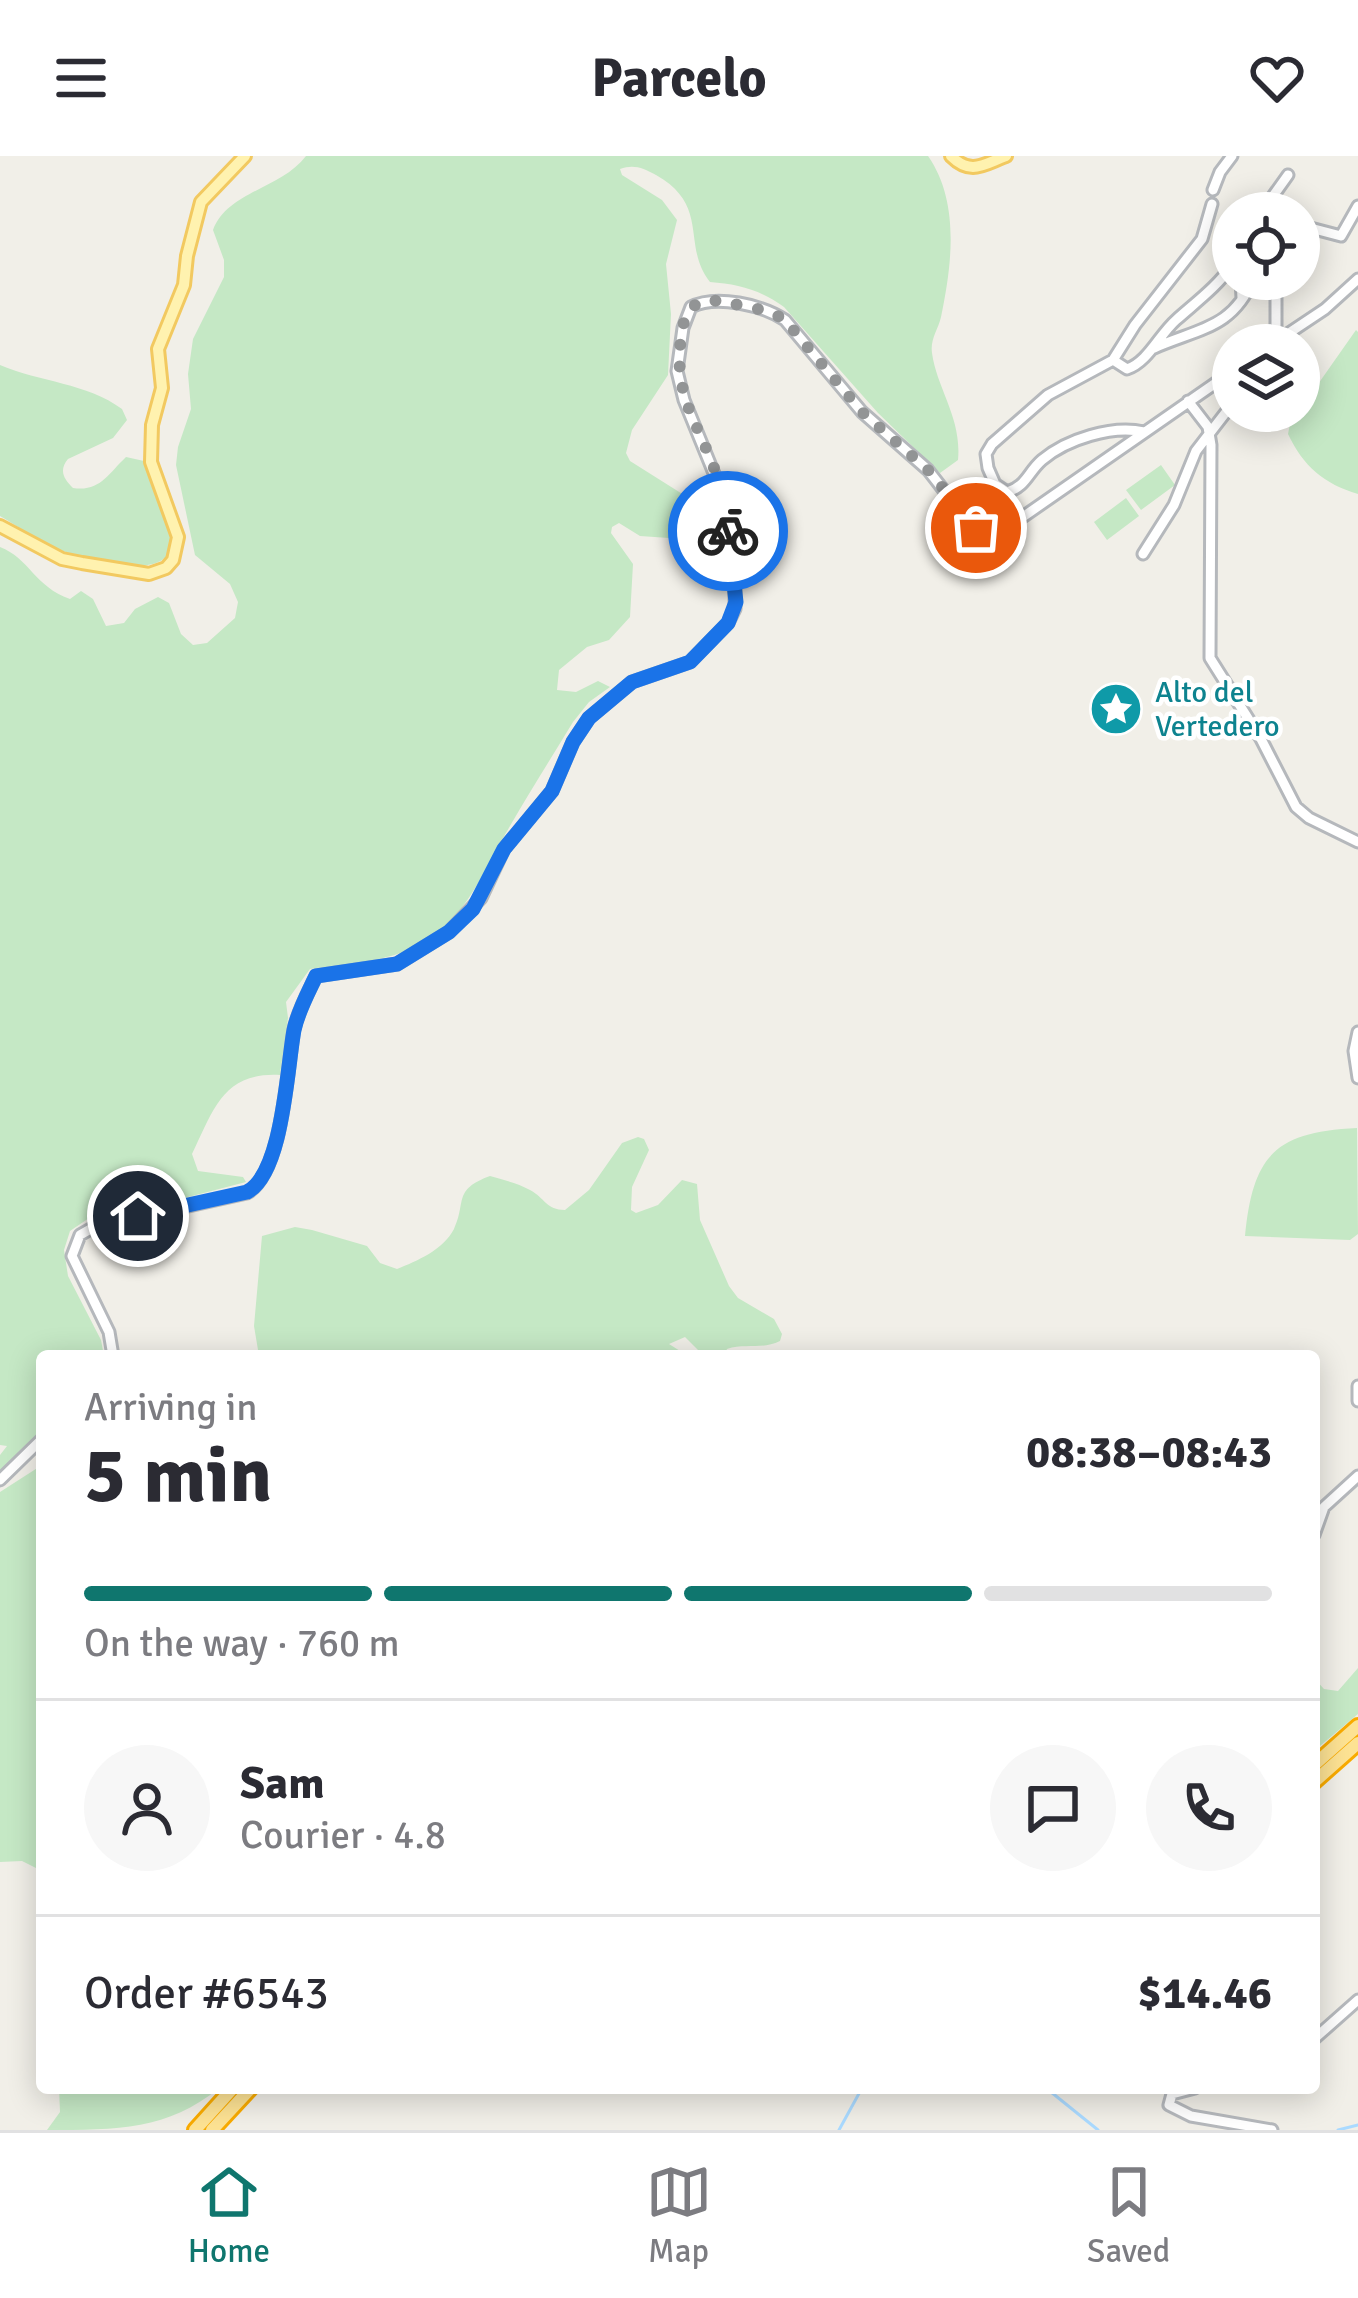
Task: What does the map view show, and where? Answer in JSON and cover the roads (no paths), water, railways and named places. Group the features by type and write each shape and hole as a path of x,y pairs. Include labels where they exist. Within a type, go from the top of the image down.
{"highway":[{"path":"1320,1760 1358,1726"},
{"path":"1320,1777 1358,1743"},
{"path":"195,2130 228,2094"},
{"path":"212,2130 245,2094"}],"main road":[{"path":"0,526 62,559 82,563 149,574 158,573 173,560 178,537 151,462 152,425 162,388 158,349 184,286 201,202 245,156"},
{"path":"951,156 976,169 1006,156"}],"street":[{"path":"1213,190 1232,156"},
{"path":"1276,192 1288,175"},
{"path":"1144,432 1118,430 1082,439 1042,460 1018,489 1004,492 995,484 986,462 992,444 1048,395 1113,360 1202,239 1212,204"},
{"path":"1320,230 1341,236 1358,206"},
{"path":"1304,324 1358,279"},
{"path":"1113,360 1130,369 1212,286"},
{"path":"1242,300 1242,304"},
{"path":"1151,349 1231,316 1244,300"},
{"path":"112,1350 109,1332 75,1265 76,1242 94,1227 247,1192 259,1185 284,1099 297,1020 316,976 397,964 464,918 481,898 504,849 552,791 589,718 632,682 690,662 728,623 736,602 725,506 679,381 687,312 698,303 774,313 785,320 862,412 928,470 970,524 988,534 1004,530 1212,384"},
{"path":"1188,401 1209,432 1210,658 1265,746 1296,807 1358,842"},
{"path":"1143,554 1212,428"},
{"path":"1358,1032 1354,1052 1358,1078"},
{"path":"1358,1387 1358,1401"},
{"path":"0,1480 36,1445"},
{"path":"1320,1518 1324,1507 1358,1476"},
{"path":"1320,2034 1358,2000"},
{"path":"1172,2094 1169,2105 1191,2116 1272,2130"}],"waterway":[{"path":"839,2130 859,2094"},
{"path":"1053,2094 1098,2130"},
{"path":"1338,2130 1358,2125"}],"place":[{"name":"Alto del Vertedero","path":"1116,709"}]}
